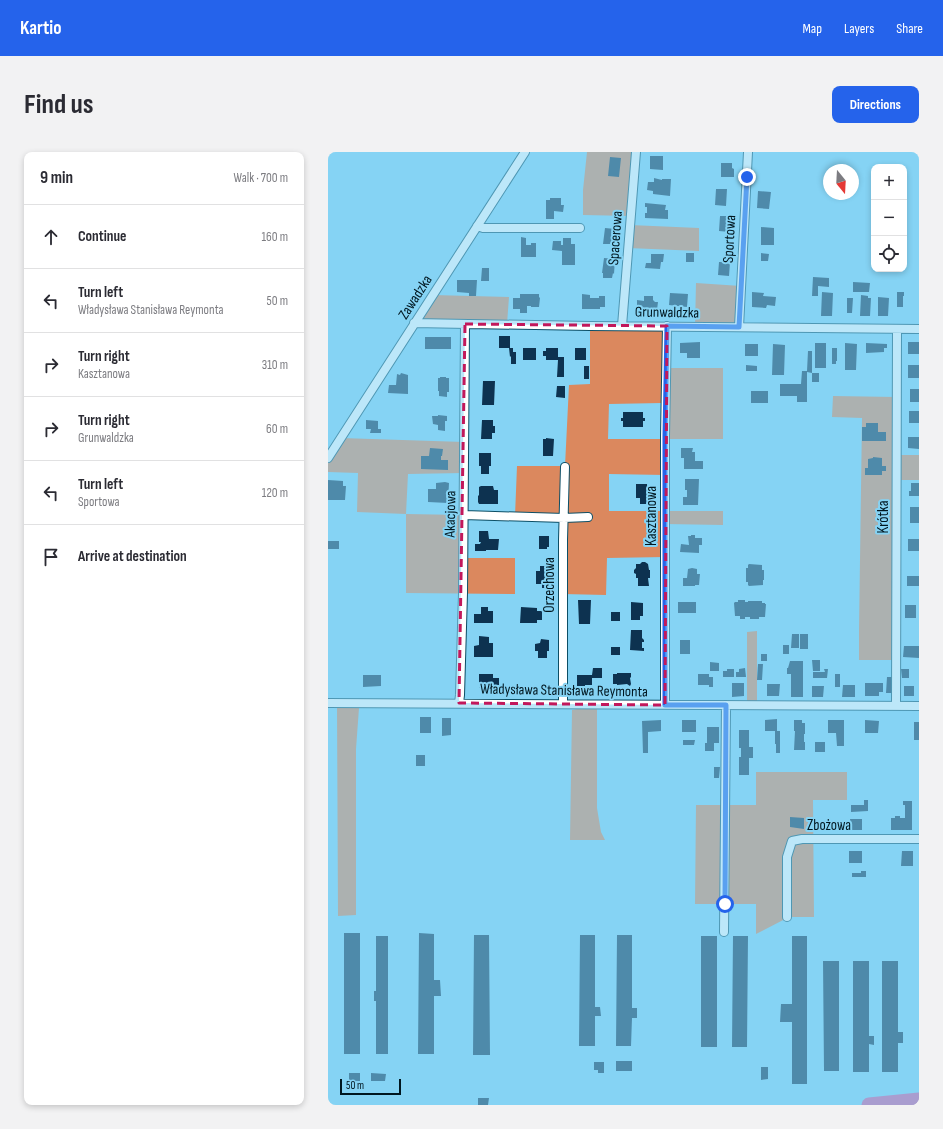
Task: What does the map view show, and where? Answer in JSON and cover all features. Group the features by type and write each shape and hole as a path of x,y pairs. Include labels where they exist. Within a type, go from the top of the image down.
{"street":[{"name":"Zawadzka","path":"328,458 525,152"},
{"name":"Spacerowa","path":"622,326 636,152"},
{"name":"Sportowa","path":"739,327 748,152"},
{"path":"477,226 483,228 580,228"},
{"name":"Grunwaldzka","path":"414,323 919,329"},
{"name":"Akacjowa","path":"459,703 463,593 465,324"},
{"name":"Kasztanowa","path":"665,705 665,436 667,326"},
{"name":"Krótka","path":"896,706 897,329"},
{"name":"Orzechowa","path":"563,704 565,467"},
{"path":"464,515 564,518 588,517"},
{"name":"Władysława Stanisława Reymonta","path":"328,703 919,706"},
{"path":"724,932 726,705"},
{"name":"Zbożowa","path":"787,917 787,857 792,841 802,839 919,840"}],"highlighted area":[{"path":"465,324 667,326 665,705 459,703"}],"shaded area":[{"path":"587,152 636,152 631,216 583,215 583,190"},
{"path":"630,225 699,228 699,251 628,248"},
{"path":"696,283 741,286 739,327 695,327"},
{"path":"433,295 509,297 507,324 414,323"},
{"path":"590,326 667,326 666,368 723,368 723,439 668,439 662,403 609,404 608,439 661,439 665,475 609,474 609,511 723,511 723,525 665,524 665,557 607,558 606,595 563,594 564,518 515,516 517,466 565,466 569,385 590,384"},
{"path":"833,396 897,397 900,455 919,455 919,480 897,480 896,660 859,660 862,418 832,417"},
{"path":"341,438 464,442 464,473 408,474 406,514 357,512 358,473 328,472 328,458"},
{"path":"406,514 464,515 463,558 515,558 515,594 406,593"},
{"path":"757,631 757,705 747,705 747,632"},
{"path":"597,705 597,808 601,832 605,840 570,840 572,710"},
{"path":"337,706 359,708 356,749 356,915 338,916"},
{"path":"756,772 847,772 847,800 813,800 814,917 789,917 756,934 756,904 695,904 696,805 756,805"}],"building":[{"path":"650,156 663,156 663,170 650,169"},
{"path":"610,157 621,158 619,177 608,176"},
{"path":"721,163 732,163 734,177 721,177"},
{"path":"654,178 662,180 671,179 670,196 653,194 653,191 647,190 648,182 654,182"},
{"path":"716,189 727,189 726,206 715,205"},
{"path":"758,191 771,192 769,209 757,208"},
{"path":"550,198 561,198 561,205 564,205 563,212 554,211 554,219 546,219 546,200 550,200"},
{"path":"645,203 666,205 665,210 668,210 668,219 645,218 647,207 645,207"},
{"path":"720,216 731,216 730,232 719,231"},
{"path":"761,227 774,228 774,245 761,245"},
{"path":"605,228 615,229 614,239 616,239 616,244 603,244"},
{"path":"521,237 526,238 526,245 536,243 536,257 521,257"},
{"path":"563,238 571,238 571,244 575,244 575,265 562,265 562,251 552,250 553,241 561,241 561,245 563,245"},
{"path":"686,253 694,253 694,262 686,262"},
{"path":"761,253 769,254 768,261 761,261"},
{"path":"651,254 664,254 660,269 645,268 646,263 651,263"},
{"path":"604,258 615,259 614,274 613,273 612,278 603,278 602,273"},
{"path":"719,262 730,262 729,276 718,275"},
{"path":"482,268 489,268 489,281 481,281"},
{"path":"813,277 829,278 829,287 818,286 818,296 812,296"},
{"path":"457,280 477,280 476,296 469,296 469,293 457,292"},
{"path":"853,282 870,283 869,292 853,292"},
{"path":"752,292 764,293 763,296 776,297 775,306 767,305 766,308 752,307"},
{"path":"822,292 833,293 832,316 821,316"},
{"path":"897,292 904,292 903,307 897,307"},
{"path":"670,293 688,294 687,307 669,305"},
{"path":"520,294 539,294 539,307 527,306 527,313 520,313 520,309 513,309 513,298 520,298"},
{"path":"582,294 590,295 590,298 605,296 605,307 600,307 600,309 582,309"},
{"path":"861,295 871,298 870,316 860,316"},
{"path":"644,296 653,296 653,300 658,302 657,310 644,310 637,308 637,300 644,301"},
{"path":"878,297 889,298 888,316 878,316"},
{"path":"847,298 853,298 852,313 847,313"},
{"path":"499,336 510,336 510,348 513,348 513,352 516,352 516,364 511,364 509,348 499,348"},
{"path":"425,337 451,337 451,349 425,349"},
{"path":"700,342 700,358 687,358 687,353 680,353 680,343"},
{"path":"908,342 919,342 919,354 908,354"},
{"path":"815,343 826,343 826,368 815,368"},
{"path":"845,343 857,344 856,370 845,370"},
{"path":"866,343 887,344 887,348 884,348 884,352 866,353"},
{"path":"745,344 758,344 758,356 745,356"},
{"path":"773,344 785,345 784,375 772,375"},
{"path":"523,348 536,348 536,360 523,360"},
{"path":"546,348 558,348 558,357 564,357 564,377 557,377 558,360 546,360 546,356 543,356 543,351 546,351"},
{"path":"575,348 586,348 586,360 575,360"},
{"path":"832,348 837,348 836,364 832,364"},
{"path":"808,351 812,351 812,373 807,372 807,402 797,402 797,396 780,396 780,384 801,384 802,371 807,371"},
{"path":"746,365 757,366 757,371 746,371"},
{"path":"908,365 919,365 919,378 908,378"},
{"path":"584,366 589,366 589,379 584,379"},
{"path":"401,373 408,375 408,394 388,393 389,385 396,385 397,374 400,375"},
{"path":"812,373 819,373 819,382 812,382"},
{"path":"438,378 449,378 449,392 447,392 447,397 439,396"},
{"path":"483,381 495,381 494,405 482,405"},
{"path":"557,386 565,386 565,398 556,397"},
{"path":"910,389 919,389 919,402 910,402"},
{"path":"751,391 768,391 768,403 751,403"},
{"path":"909,411 919,411 919,423 909,423"},
{"path":"623,412 643,412 643,418 645,418 645,421 643,421 643,427 623,427 623,421 621,421 621,418 623,418"},
{"path":"432,416 447,416 447,421 445,421 445,431 438,430 438,425 433,424"},
{"path":"366,420 378,421 378,429 381,429 381,433 370,433 371,429 366,429"},
{"path":"482,420 493,420 495,433 492,433 492,439 481,439"},
{"path":"866,423 878,423 878,432 886,432 886,441 862,441 862,427 866,427"},
{"path":"908,437 919,437 919,449 908,448"},
{"path":"543,439 554,439 553,456 543,456"},
{"path":"430,448 443,449 441,460 448,460 448,470 421,469 421,456 429,456"},
{"path":"681,448 693,448 692,452 695,452 695,461 703,461 703,469 684,469 684,458 681,458"},
{"path":"479,453 491,453 491,466 489,466 489,474 481,474 481,466 479,466"},
{"path":"873,457 882,458 882,466 886,466 886,471 882,471 882,475 865,475 865,468 868,468 868,459"},
{"path":"685,479 699,479 698,505 683,505 683,497 687,497 687,490 685,490"},
{"path":"328,480 343,481 343,486 346,486 345,500 328,500"},
{"path":"436,483 449,483 448,503 428,502 428,489 436,489"},
{"path":"911,483 919,483 919,496 909,496 909,491 911,491"},
{"path":"636,484 647,484 648,504 640,504 640,498 636,498"},
{"path":"493,486 494,490 498,490 498,504 479,504 479,487"},
{"path":"910,507 919,507 919,523 910,523"},
{"path":"479,531 488,531 489,539 499,539 498,550 475,551 475,544 480,544 481,542 479,542"},
{"path":"695,535 695,538 702,538 702,545 699,545 699,553 680,552 681,544 689,545 688,536"},
{"path":"539,536 549,536 549,547 547,547 547,549 539,549"},
{"path":"908,539 919,539 919,551 908,551"},
{"path":"328,541 339,541 339,549 328,549"},
{"path":"642,562 648,564 650,570 650,578 648,578 649,586 638,586 638,578 636,578 636,574 634,573 636,564 640,564"},
{"path":"749,564 762,565 762,570 764,570 763,585 749,586 748,582 746,582 746,568 748,568"},
{"path":"540,566 547,566 547,571 553,571 552,588 542,588 542,584 536,584 536,571 540,571"},
{"path":"688,569 697,569 697,574 700,574 699,585 683,586 683,578 687,578"},
{"path":"907,576 919,576 919,586 907,586"},
{"path":"578,600 591,600 590,624 579,624"},
{"path":"738,600 745,600 745,602 762,601 762,603 766,604 765,617 750,619 750,617 745,617 745,619 740,619 740,616 735,616 734,603 738,602"},
{"path":"631,602 643,603 643,616 640,616 640,620 631,620"},
{"path":"678,602 696,602 696,613 678,613"},
{"path":"905,605 916,605 916,618 905,618"},
{"path":"481,607 488,607 488,611 493,611 493,623 474,623 474,614 481,614"},
{"path":"521,607 537,608 537,611 542,611 542,620 537,620 537,623 520,623"},
{"path":"611,612 620,612 620,621 611,621"},
{"path":"631,630 642,630 642,638 644,642 642,642 642,648 644,648 644,651 630,650"},
{"path":"792,634 799,634 799,648 791,648"},
{"path":"800,634 808,634 808,649 800,649"},
{"path":"479,636 489,637 489,643 493,643 493,657 474,657 474,646 479,645"},
{"path":"541,639 549,640 549,651 547,651 547,658 538,658 538,651 535,651 535,644 540,643"},
{"path":"680,640 690,640 690,654 680,654"},
{"path":"783,645 789,645 789,654 783,654"},
{"path":"904,646 919,646 919,658 903,657"},
{"path":"611,647 620,647 620,655 611,655"},
{"path":"761,654 767,654 767,661 761,661"},
{"path":"812,660 820,660 820,671 813,671"},
{"path":"790,661 803,661 803,697 791,697 791,674 787,674 787,668"},
{"path":"710,662 719,663 719,671 710,671"},
{"path":"758,664 763,664 762,680 757,680"},
{"path":"593,668 602,668 602,678 592,678 592,685 577,686 577,675 592,675"},
{"path":"745,668 746,677 736,677 736,672 739,672 739,669"},
{"path":"727,669 734,669 734,677 723,677 723,671 727,671"},
{"path":"824,669 828,669 827,678 813,678 813,672 825,672"},
{"path":"901,669 909,669 909,678 902,678"},
{"path":"631,673 630,686 627,684 613,684 613,674"},
{"path":"479,674 493,674 493,678 499,678 498,687 479,688"},
{"path":"698,674 709,674 709,677 713,677 713,687 709,687 709,685 698,685"},
{"path":"835,674 840,674 840,687 835,687"},
{"path":"363,675 381,675 381,686 363,687"},
{"path":"887,677 892,677 892,693 886,693"},
{"path":"732,683 744,683 744,696 732,697"},
{"path":"865,683 883,683 883,692 879,692 879,696 865,696"},
{"path":"767,684 780,684 779,696 767,696"},
{"path":"843,685 855,685 855,697 842,697"},
{"path":"812,686 824,686 823,697 812,697"},
{"path":"904,686 914,686 914,696 904,696"},
{"path":"420,717 431,717 431,733 420,733"},
{"path":"442,718 451,718 451,735 442,736"},
{"path":"777,719 777,731 780,731 780,753 776,753 775,731 765,731 765,720"},
{"path":"661,720 661,731 648,732 648,753 643,753 642,721"},
{"path":"682,720 696,720 696,732 682,732"},
{"path":"794,720 802,720 802,723 805,723 805,750 794,750"},
{"path":"828,720 844,720 844,746 837,746 836,733 828,733"},
{"path":"865,720 879,721 878,733 865,733"},
{"path":"914,722 919,722 919,740 914,740"},
{"path":"707,727 719,727 719,743 714,743 714,751 705,751 705,743 707,743"},
{"path":"739,730 749,730 749,747 753,747 753,758 749,758 749,775 739,775 739,757 741,757 741,748 739,748"},
{"path":"683,740 695,740 694,745 683,745"},
{"path":"815,742 825,742 825,752 815,752"},
{"path":"416,755 425,755 425,766 416,766"},
{"path":"714,767 720,767 719,778 714,778"},
{"path":"864,800 868,800 868,811 851,812 851,805 864,805"},
{"path":"903,801 912,801 912,830 891,830 891,818 900,816 900,818 905,818 905,805 903,805"},
{"path":"790,817 804,818 804,829 790,827"},
{"path":"850,819 862,819 862,830 851,830"},
{"path":"849,851 862,851 862,863 849,863"},
{"path":"902,851 913,851 913,866 901,866"},
{"path":"861,871 866,871 866,877 852,877 852,873 861,873"},
{"path":"344,933 360,933 360,1054 344,1054"},
{"path":"419,933 434,934 434,980 440,980 441,996 434,996 434,1054 418,1054"},
{"path":"474,935 489,935 490,1055 473,1055"},
{"path":"580,935 595,935 595,1007 600,1007 601,1016 595,1016 595,1046 579,1046"},
{"path":"617,935 632,935 632,1008 637,1008 637,1018 632,1018 631,1046 616,1046"},
{"path":"376,936 388,936 388,1054 376,1054 376,1001 374,1001 374,991 376,991"},
{"path":"701,936 717,936 717,1047 701,1047"},
{"path":"733,936 748,936 747,1047 732,1047"},
{"path":"792,936 807,936 807,1084 792,1084 792,1022 780,1022 781,1004 792,1004"},
{"path":"823,961 839,961 839,1071 824,1071"},
{"path":"853,961 869,961 869,1036 874,1036 874,1045 869,1044 869,1072 853,1072"},
{"path":"882,961 898,961 898,1032 903,1032 903,1043 898,1043 898,1072 882,1072"},
{"path":"616,1061 632,1061 632,1071 616,1071"},
{"path":"594,1062 604,1062 604,1073 598,1073 598,1070 594,1070"},
{"path":"761,1067 768,1067 768,1079 761,1080"},
{"path":"349,1073 360,1073 360,1081 349,1081"},
{"path":"371,1073 386,1074 385,1081 371,1081"},
{"path":"478,1098 489,1098 488,1105 478,1105"}],"waterway":[{"path":"869,1105 919,1100"}],"route":[{"path":"725,904 726,705 665,705 665,436 667,326 739,327 747,177"}]}
